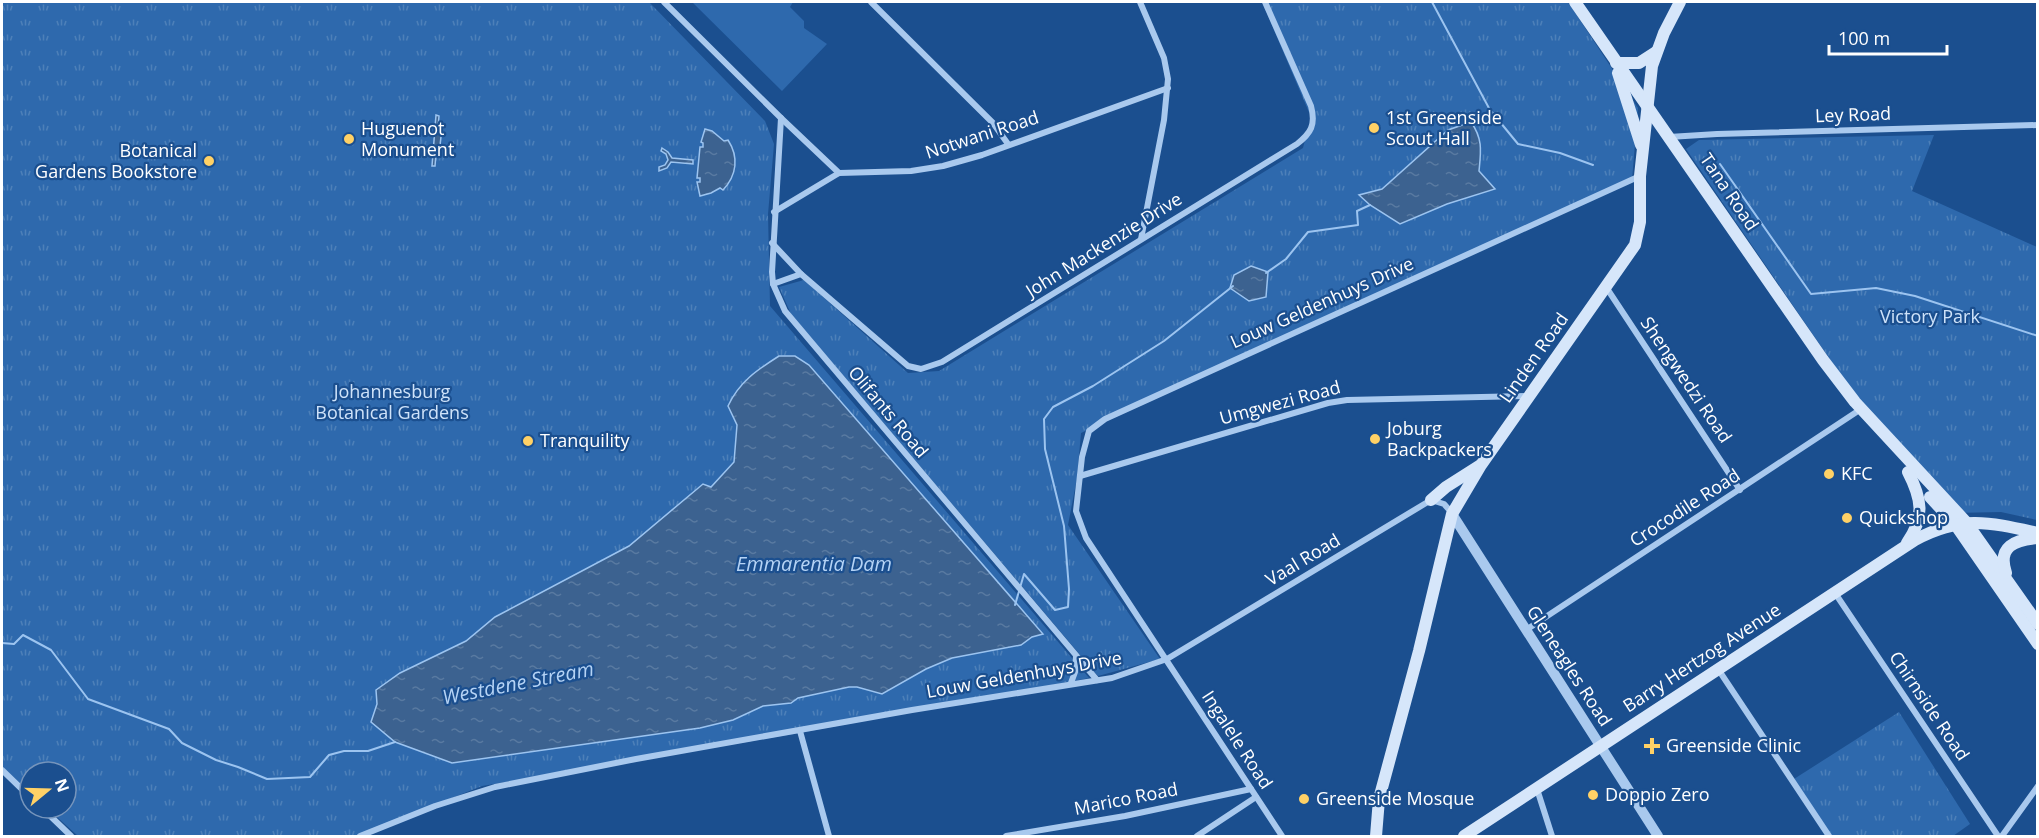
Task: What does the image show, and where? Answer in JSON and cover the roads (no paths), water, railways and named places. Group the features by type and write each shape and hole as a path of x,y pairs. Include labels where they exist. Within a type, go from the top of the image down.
{"main road":[{"name":"Tana Road","path":"1575,2 1823,360 1859,407 1960,523"},
{"name":"Linden Road","path":"1376,837 1379,799 1419,651 1452,514 1481,465 1631,251 1637,238 1640,222 1640,176 1650,75 1656,52 1680,2"},
{"path":"1644,147 1614,60 1637,64 1656,52"},
{"path":"1644,147 1654,135 1668,137"},
{"name":"Tana Road","path":"1859,407 1875,433 1908,472 1960,523"},
{"path":"1431,500 1446,487 1481,465"},
{"path":"1906,544 1915,531 1920,511 1916,489 1908,472"},
{"path":"1960,523 1995,524 2037,533"},
{"path":"1960,523 2010,584 2037,624"},
{"path":"1960,523 2037,644"},
{"name":"Barry Hertzog Avenue","path":"1464,837 1906,544 1934,530 1960,523"},
{"path":"2010,584 2003,564 2007,550 2019,541 2037,538"}],"street":[{"path":"664,2 839,173"},
{"path":"872,2 986,116 1008,144"},
{"path":"1140,2 1164,58 1168,87 1164,120 1141,239"},
{"name":"John Mackenzie Drive","path":"772,243 801,274 908,366 916,370 942,362 1297,144 1312,130 1314,121 1311,106 1266,2"},
{"name":"Notwani Road","path":"774,212 839,173 927,170 982,154 1168,87"},
{"name":"Olifants Road","path":"781,118 772,243 773,284 778,299 791,320 1097,680"},
{"name":"Ley Road","path":"1668,137 2037,125"},
{"name":"Louw Geldenhuys Drive","path":"360,837 435,806 495,787 636,759 1097,680 1133,672 1167,659 1086,538 1076,511 1086,436 1093,427 1099,422 1640,176"},
{"path":"773,284 801,274"},
{"name":"Shengwedzi Road","path":"1606,287 1740,490"},
{"name":"Umgwezi Road","path":"1080,476 1328,403 1347,400 1529,396"},
{"name":"Crocodile Road","path":"1526,630 1740,490 1859,407"},
{"path":"1431,500 1444,504 1452,514"},
{"name":"Vaal Road","path":"1167,659 1431,500"},
{"name":"Gleneagles Road","path":"1452,514 1658,837"},
{"name":"Chirnside Road","path":"1835,593 2000,837"},
{"path":"1071,683 1075,672 1076,656"},
{"name":"Ingalele Road","path":"1167,659 1282,837"},
{"path":"1718,669 1829,837"},
{"path":"800,731 829,837"},
{"path":"2,770 18,785"},
{"path":"2000,837 2037,786"},
{"path":"1537,788 1552,837"},
{"name":"Marico Road","path":"1006,837 1125,816 1251,789"},
{"path":"1197,837 1256,797"},
{"path":"54,820 71,837"}],"water":[{"path":"436,115 439,116 438,127 442,128 439,154 436,154 435,166 432,166"},
{"path":"1471,122 1475,128 1481,151 1479,171 1495,189 1447,204 1400,224 1370,205 1359,195 1382,189 1448,130"},
{"path":"705,129 712,131 724,141 728,140 734,153 735,166 723,190 720,188 700,196 697,182 700,182 700,178 697,178 700,147 703,147 701,142"},
{"path":"662,148 672,158 693,160 693,164 671,162 667,168 659,171 659,167 665,165 668,160 666,154 661,151"},
{"path":"1251,266 1268,272 1266,297 1249,301 1230,288 1234,275"},
{"name":"Emmarentia Dam","path":"779,356 795,356 809,365 1043,634 1032,637 1021,645 952,658 926,669 882,694 849,687 798,698 791,703 763,706 733,720 700,728 452,763 395,742 371,722 377,704 376,690 400,673 466,641 495,617 629,546 703,484 711,487 734,462 737,425 728,406 732,398 743,383"}],"waterway":[{"path":"1432,2 1490,110"},
{"path":"1471,122 1491,111 1518,144 1560,153 1593,165"},
{"path":"1720,164 1811,294 1876,288 1915,296 2038,336"},
{"path":"1266,273 1286,259 1308,232 1358,225 1357,211 1370,205"},
{"path":"1015,605 1024,574 1055,610 1068,607 1069,589 1064,526 1045,449 1044,419 1053,407 1093,386 1164,341 1233,286"},
{"name":"Westdene Stream","path":"2,643 14,644 23,635 51,650 88,699 169,729 182,743 216,760 267,779 310,777 329,755 344,751 368,751 395,742"}],"place":[{"name":"1st Greenside Scout Hall","path":"1374,128"},
{"name":"Huguenot Monument","path":"349,139"},
{"name":"Botanical Gardens Bookstore","path":"209,161"},
{"name":"Joburg Backpackers","path":"1375,439"},
{"name":"Tranquility","path":"528,441"},
{"name":"KFC","path":"1829,474"},
{"name":"Quickshop","path":"1847,518"},
{"name":"Greenside Clinic","path":"1652,746"},
{"name":"Doppio Zero","path":"1593,795"},
{"name":"Greenside Mosque","path":"1304,799"}],"park label":[{"name":"Victory Park","path":"1930,317"},
{"name":"Johannesburg Botanical Gardens","path":"392,402"}]}
